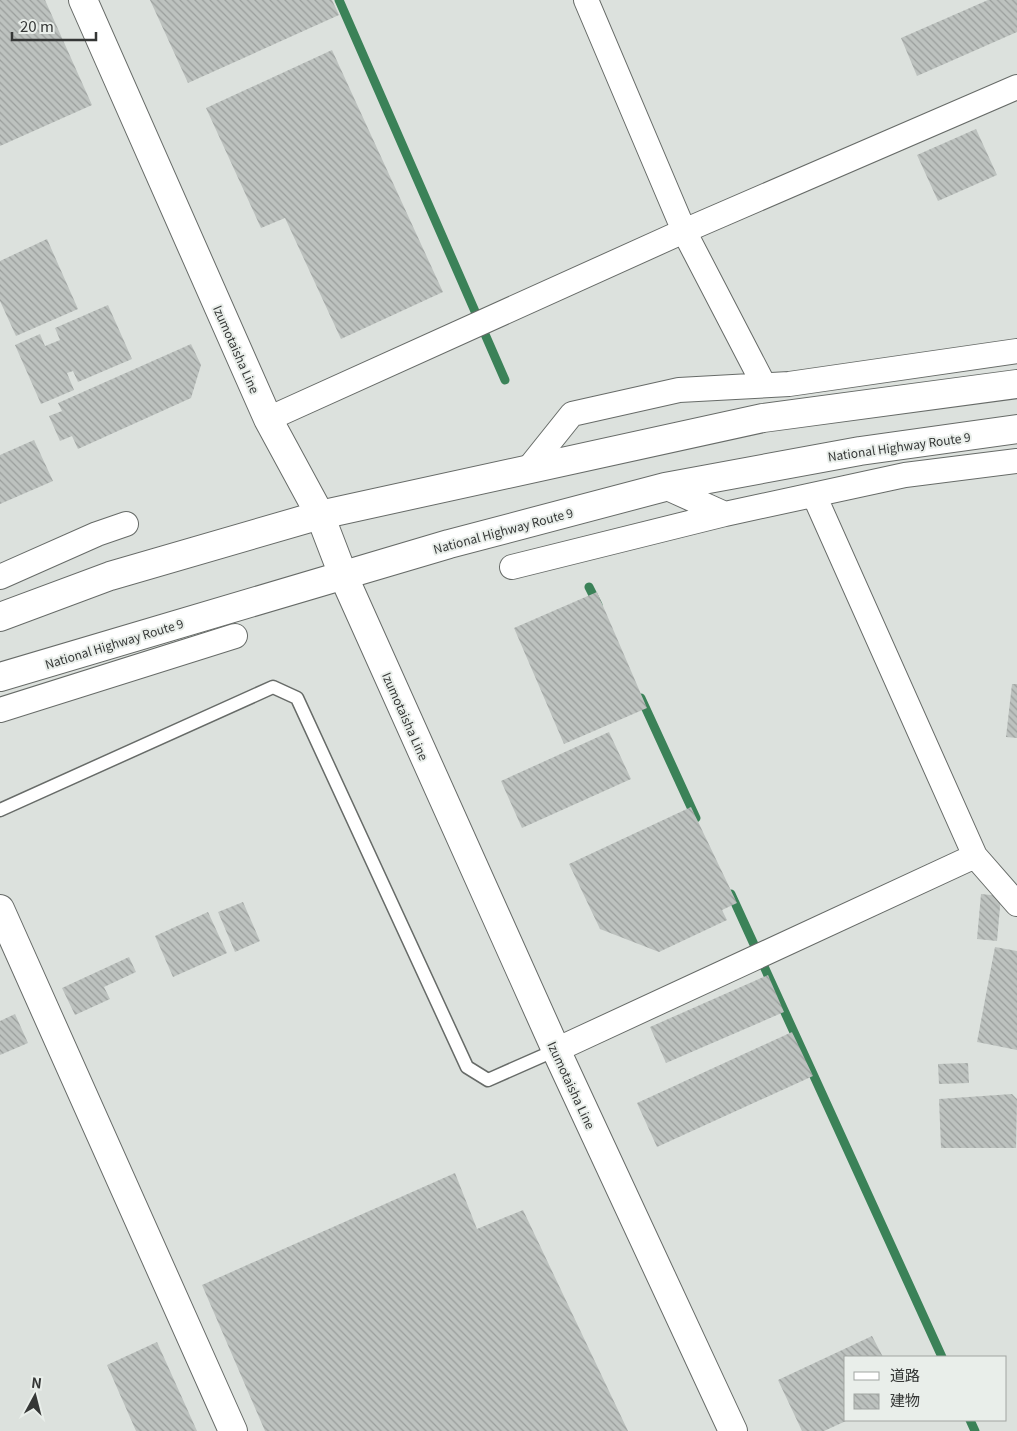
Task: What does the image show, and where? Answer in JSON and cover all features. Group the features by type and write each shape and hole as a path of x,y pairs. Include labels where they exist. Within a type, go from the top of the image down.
{"main road":[{"name":"Izumotaisha Line","path":"82,0 268,419 320,515 343,575 556,1050 733,1431"},
{"path":"6,611 110,576 320,515 763,418 1017,384"},
{"name":"National Highway Route 9","path":"0,677 449,544 665,487 860,451 1017,429"},
{"path":"0,909 233,1431"}],"street":[{"path":"586,0 684,231 764,386"},
{"path":"268,419 684,231 1017,87"},
{"path":"528,469 572,414 679,390 764,386 990,353 1017,351"},
{"path":"942,394 990,353"},
{"path":"512,567 725,514 905,475 1017,461"},
{"path":"665,487 725,514"},
{"path":"814,495 975,856 1017,904"},
{"path":"0,577 97,534 126,524"},
{"path":"183,653 204,617"},
{"path":"0,710 235,636"},
{"path":"556,1050 975,856"}],"lane":[{"path":"0,810 273,687 297,698 467,1067 488,1080 556,1050"}],"building":[{"path":"0,0 45,0 92,105 0,146"},
{"path":"150,0 332,0 339,15 188,83"},
{"path":"988,0 1017,0 1017,32 917,76 901,38"},
{"path":"332,50 443,292 341,339 285,218 261,228 206,108"},
{"path":"976,129 997,175 938,201 917,155"},
{"path":"47,239 78,309 16,336 0,301 0,261"},
{"path":"108,305 132,359 78,382 73,371 67,373 74,390 41,404 15,345 40,334 45,346 60,340 55,328"},
{"path":"191,344 201,365 191,398 78,449 72,436 60,441 49,416 62,411 58,403"},
{"path":"34,440 53,481 0,504 0,455"},
{"path":"597,592 647,708 564,744 514,628"},
{"path":"1012,684 1017,684 1017,738 1006,737"},
{"path":"609,732 631,779 522,828 501,781"},
{"path":"691,807 737,903 722,910 727,920 659,952 600,929 569,864"},
{"path":"981,894 1001,896 997,941 977,939"},
{"path":"243,902 260,941 235,952 218,912"},
{"path":"208,912 227,953 173,977 155,936"},
{"path":"995,947 1017,951 1017,1050 977,1042"},
{"path":"129,957 136,972 104,987 110,999 75,1015 62,988"},
{"path":"768,975 784,1012 666,1063 650,1027"},
{"path":"15,1014 28,1043 0,1055 0,1021"},
{"path":"792,1032 813,1076 657,1147 637,1103"},
{"path":"968,1063 969,1083 939,1084 938,1064"},
{"path":"1012,1094 1017,1099 1016,1148 941,1148 939,1099"},
{"path":"455,1173 477,1229 523,1210 628,1431 265,1431 202,1285"},
{"path":"872,1336 882,1356 844,1356 844,1421 846,1421 824,1431 802,1431 778,1380"},
{"path":"157,1342 197,1431 136,1431 107,1365"}],"waterway":[{"path":"339,0 505,380"},
{"path":"589,587 598,605"},
{"path":"641,698 696,818"},
{"path":"731,894 942,1356"},
{"path":"970,1421 975,1431"}]}
